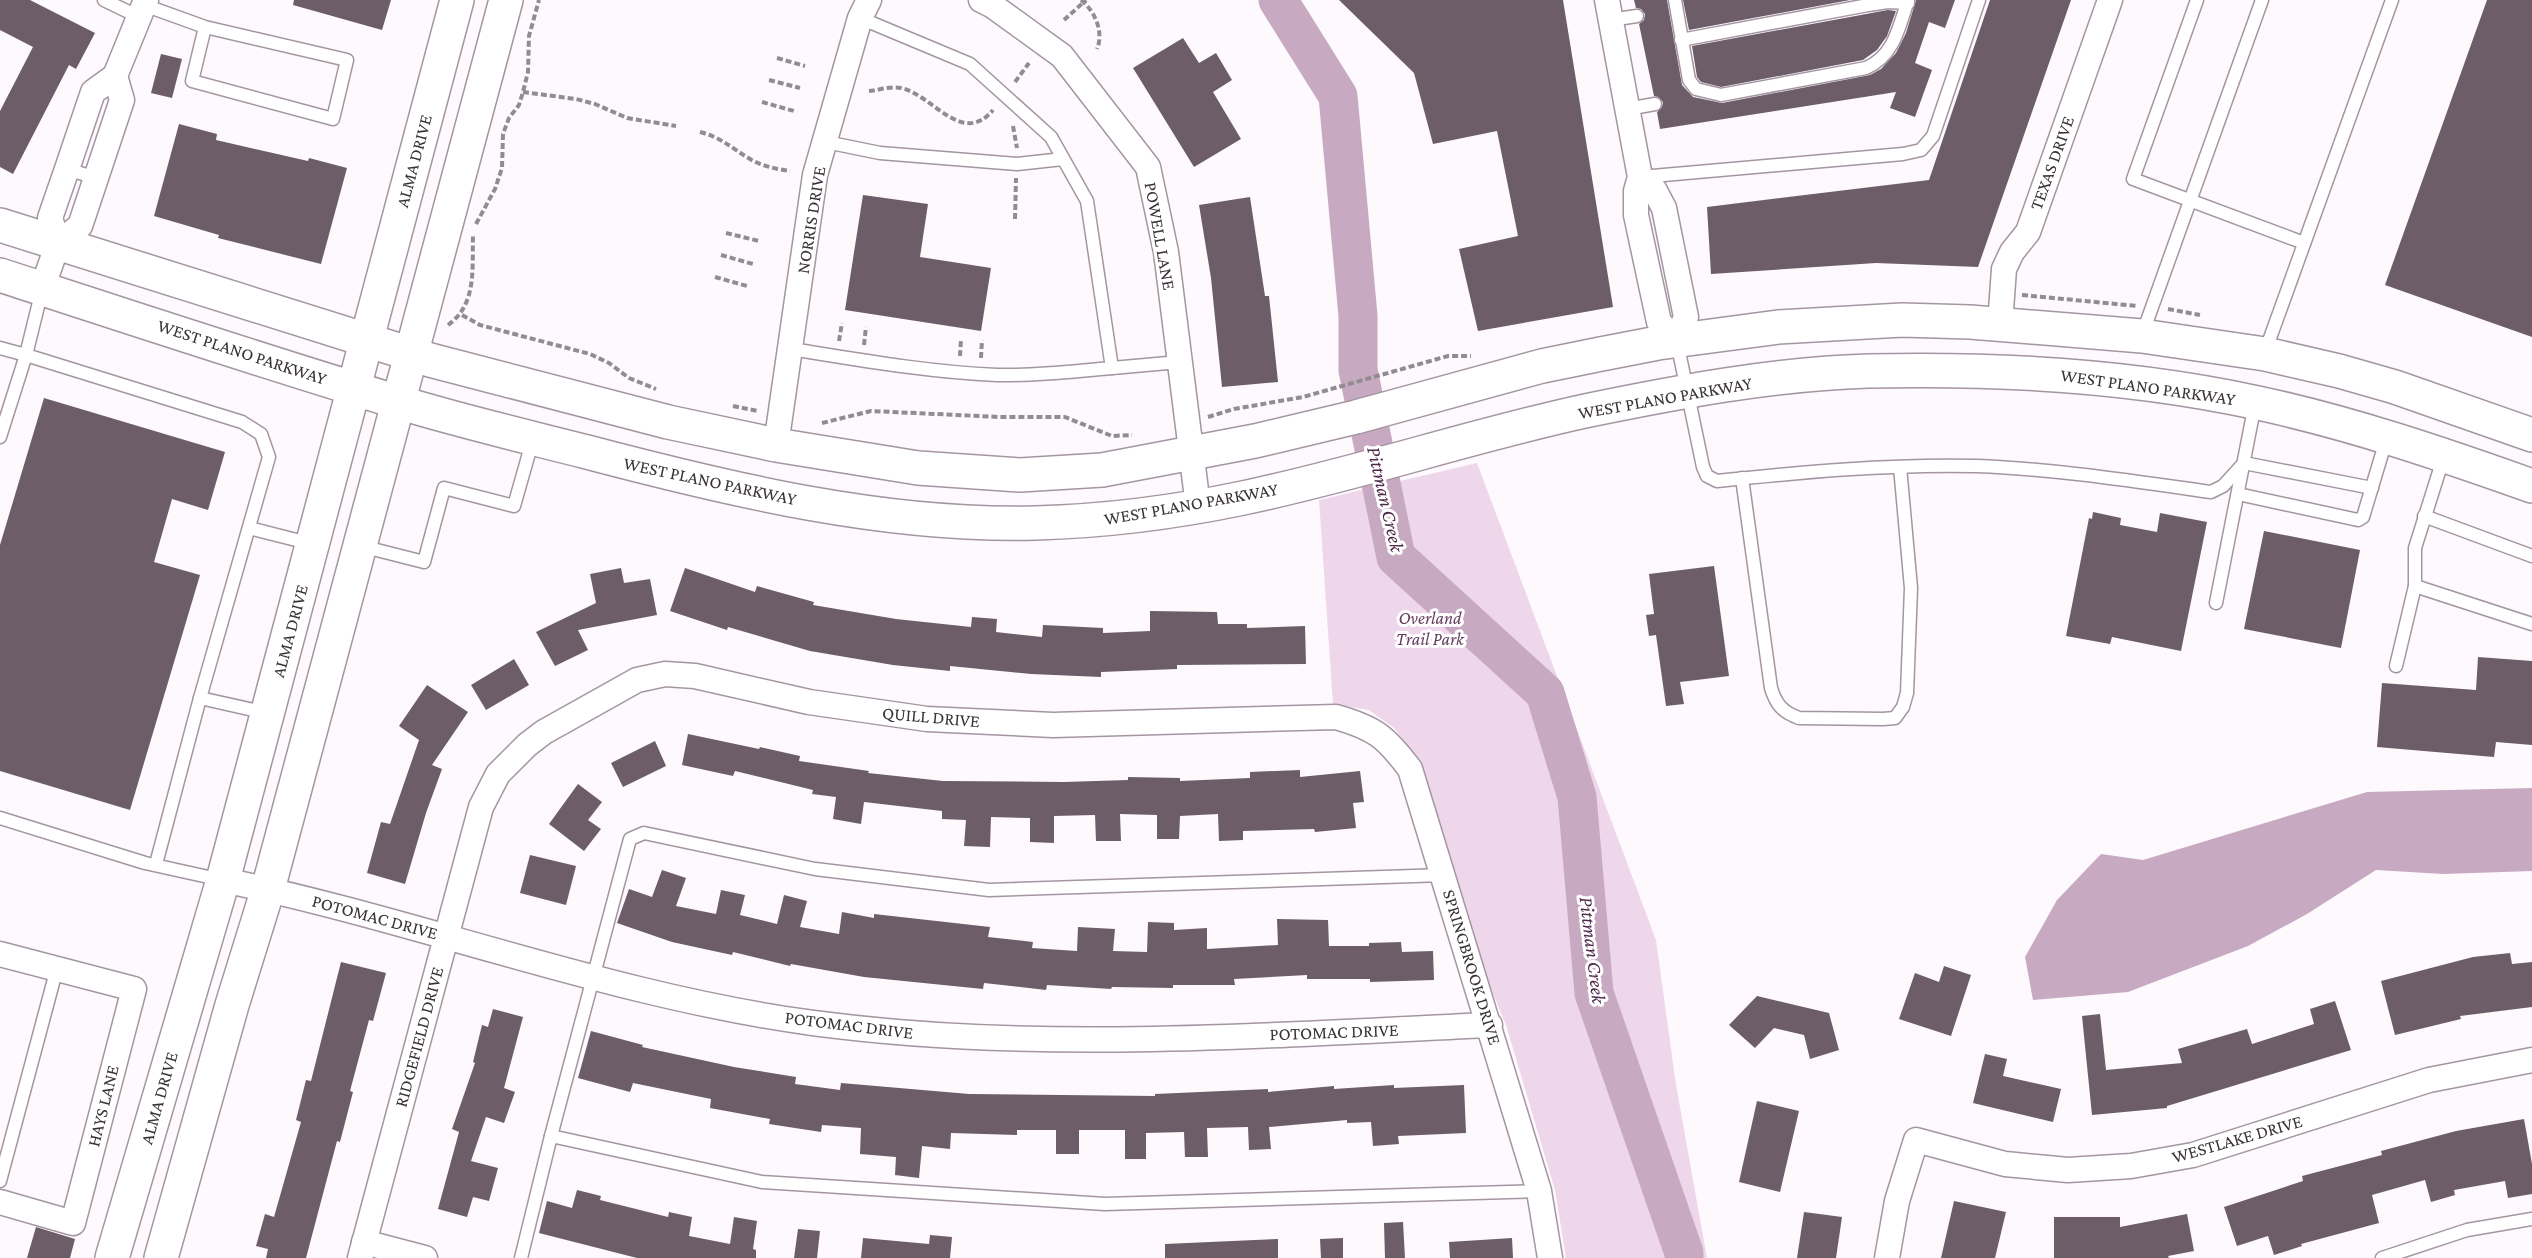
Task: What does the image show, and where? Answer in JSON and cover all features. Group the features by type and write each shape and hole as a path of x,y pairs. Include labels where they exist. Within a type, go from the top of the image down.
{"main road":[{"name":"ALMA DRIVE","path":"112,1258 223,880 457,0"},
{"path":"161,1258 232,1005 268,889 506,0"},
{"path":"0,225 411,355 668,422 778,430 918,468 1020,475 1102,470 1188,441 1323,424 1542,366 1676,341 1778,327 1902,320 2000,324 2140,321 2395,387 2532,435"},
{"name":"WEST PLANO PARKWAY","path":"0,276 399,402 682,477 875,513 961,522 1092,521 1198,506 1239,499 1560,417 1686,392 1865,371 2039,373 2136,383 2255,402 2387,437 2532,486"},
{"path":"2136,383 2140,321"},
{"path":"2255,402 2265,354"},
{"path":"765,494 778,430"}],"street":[{"name":"POWELL LANE","path":"981,0 1062,56 1148,167 1166,252 1198,506"},
{"name":"TEXAS DRIVE","path":"2000,324 2004,268 2012,252 2028,232 2110,0"},
{"path":"58,243 50,218 93,92 115,76 143,7"},
{"name":"NORRIS DRIVE","path":"778,430 815,175 865,9"},
{"path":"1608,10 1640,177 1636,191 1636,215 1659,322 1676,341"},
{"path":"42,289 58,243 80,226 122,100 115,76"},
{"name":"QUILL DRIVE","path":"544,732 637,680 665,674 695,676 809,702 927,719 1053,725 1336,717"},
{"name":"SPRINGBROOK DRIVE","path":"1336,717 1366,726 1391,744 1410,769 1539,1191 1550,1258"},
{"name":"RIDGEFIELD DRIVE","path":"362,1250 481,807 498,774 526,745 544,732"},
{"name":"POTOMAC DRIVE","path":"223,880 268,889 672,996 812,1023 964,1038 1112,1041 1490,1025"},
{"path":"0,954 57,968"},
{"name":"HAYS LANE","path":"0,1202 73,1223 134,989 57,968"},
{"name":"WESTLAKE DRIVE","path":"1887,1258 1897,1201 1916,1140 1936,1148 2005,1164 2068,1170 2132,1166 2193,1155 2428,1080 2532,1060"},
{"path":"362,1250 425,1258"}],"lane":[{"path":"104,0 143,7 205,27 347,60 333,118 192,81 205,27"},
{"path":"1675,0 1681,40 1689,80 1696,89 1721,95 1866,68 1879,62 1895,38 1908,1 1868,5 1681,40"},
{"path":"1640,177 1903,154 1921,150 1933,136 1979,0"},
{"path":"2197,0 2133,179 2304,243"},
{"path":"2140,321 2190,201 2262,0"},
{"path":"2265,354 2392,0"},
{"path":"865,9 970,64 1051,137 1088,201 1112,368"},
{"path":"1608,10 1637,16"},
{"path":"1627,110 1655,104"},
{"path":"826,142 880,153 1017,164 1063,159"},
{"path":"67,169 96,178"},
{"path":"0,438 26,355 42,289"},
{"path":"1676,341 1707,476 1717,481 1835,468 1975,466 2075,472 2211,492 2223,486 2244,463"},
{"path":"0,348 232,418 261,434 269,457 200,698 156,864"},
{"path":"791,349 912,369 999,375 1179,362"},
{"path":"2216,603 2255,402"},
{"path":"2238,494 2358,520 2362,517 2387,437"},
{"path":"361,546 424,562 444,488 513,506 533,438"},
{"path":"2396,666 2415,586 2415,548 2444,455"},
{"path":"2244,463 2372,488"},
{"path":"1742,478 1771,688 1776,702 1786,714 1799,718 1883,719 1895,718 1907,693 1911,588 1900,467"},
{"path":"2424,516 2532,556"},
{"path":"249,528 313,544"},
{"path":"2415,586 2532,624"},
{"path":"200,698 268,713"},
{"path":"0,818 145,863 223,880"},
{"path":"521,1258 630,839 644,832 815,870 988,890 1444,875"},
{"path":"0,1181 57,968"},
{"path":"551,1136 762,1182 1105,1204 1539,1191"},
{"path":"2382,1258 2467,1230 2532,1219"}],"path":[{"path":"446,327 462,315 468,297 472,278 473,231 495,189 502,168 503,134 524,92 528,72 529,36 539,0"},
{"path":"1064,20 1084,1 1097,22 1099,32 1097,49"},
{"path":"777,58 805,66"},
{"path":"1014,83 1029,63"},
{"path":"769,80 800,88"},
{"path":"869,91 901,88 910,91 956,120 966,123 977,123 986,119 999,102"},
{"path":"524,92 576,99 595,104 627,118 676,126"},
{"path":"762,102 794,111"},
{"path":"993,110 1000,115"},
{"path":"1006,121 1015,131 1017,152"},
{"path":"700,132 718,137 751,159 771,168 790,171"},
{"path":"1015,219 1016,178"},
{"path":"726,233 759,241"},
{"path":"720,255 753,264"},
{"path":"715,277 747,286"},
{"path":"2026,295 2140,321"},
{"path":"462,315 480,325 590,354 609,363 629,378 667,393"},
{"path":"1188,441 1208,417 1303,397 1408,369"},
{"path":"727,405 778,430 826,423 871,411 1000,417 1065,417 1112,436 1141,434"}],"green space":[{"name":"Overland Trail Park","path":"1477,463 1656,940 1676,1085 1707,1258 1566,1258 1555,1190 1506,1025 1444,875 1413,753 1394,728 1369,710 1333,704 1319,500"}],"shaded area":[{"path":"2532,788 2532,871 2443,874 2376,870 2307,914 2248,946 2128,992 2033,1000 2025,957 2057,900 2101,854 2143,860 2367,792"}],"building":[{"path":"0,0 30,0 95,33 76,69 69,65 13,174 0,167 0,111 33,47 0,30"},
{"path":"294,0 391,0 382,30 293,5"},
{"path":"1339,0 1563,0 1613,307 1478,331 1459,249 1518,236 1497,131 1433,144 1414,73"},
{"path":"1634,0 1667,0 1682,85 1693,97 1722,103 1870,75 1881,69 1896,53 1906,33 1916,0 1955,0 1945,28 1929,22 1915,63 1932,70 1915,117 1890,108 1896,92 1660,129 1657,112 1663,102 1654,96 1639,24 1644,20 1645,14 1641,9 1636,8"},
{"path":"1683,0 1850,0 1689,30"},
{"path":"1990,0 2071,0 1978,267 1876,263 1711,274 1707,207 1929,180"},
{"path":"2487,0 2532,0 2532,337 2385,285"},
{"path":"1888,10 1896,11 1887,36 1877,50 1863,60 1721,87 1701,82 1697,77 1692,46"},
{"path":"1183,38 1199,63 1216,53 1232,80 1213,92 1241,139 1194,167 1133,68"},
{"path":"161,54 182,59 172,98 151,93"},
{"path":"179,124 217,134 216,140 308,161 309,158 347,168 321,264 218,238 219,235 154,216"},
{"path":"863,195 928,204 920,257 991,268 981,331 845,310"},
{"path":"1250,197 1265,296 1269,296 1278,382 1222,387 1211,278 1199,205"},
{"path":"44,398 225,452 208,510 172,499 154,562 200,575 130,810 0,771 0,545"},
{"path":"2093,512 2121,518 2120,525 2157,532 2160,513 2207,522 2181,651 2112,637 2110,644 2066,636 2089,518 2092,519"},
{"path":"2264,531 2360,550 2341,648 2244,629"},
{"path":"1714,566 1729,676 1680,682 1684,704 1666,706 1656,635 1649,636 1646,615 1654,614 1649,574"},
{"path":"621,568 624,583 650,579 657,615 578,630 588,650 555,666 536,632 596,603 590,574"},
{"path":"685,568 755,592 757,586 814,602 813,605 896,619 971,627 972,617 997,619 996,632 1042,637 1043,625 1103,628 1103,633 1150,631 1150,611 1217,612 1218,624 1247,624 1247,628 1305,626 1306,664 1177,665 1177,669 1101,672 1101,677 1031,674 950,666 950,671 893,665 810,651 728,627 727,630 670,611"},
{"path":"2478,657 2532,661 2532,745 2496,742 2494,757 2377,747 2382,683 2476,690"},
{"path":"514,659 529,685 486,710 471,685"},
{"path":"427,685 468,712 432,765 442,769 405,884 367,873 381,822 390,824 419,740 399,726"},
{"path":"688,734 800,756 799,761 869,771 868,773 943,781 1064,782 1128,780 1128,777 1180,778 1180,781 1250,778 1250,772 1300,770 1300,777 1360,771 1364,802 1353,803 1356,828 1315,832 1314,829 1243,831 1243,840 1219,841 1218,814 1180,816 1179,839 1157,839 1157,815 1120,814 1121,841 1096,841 1095,815 1054,816 1054,843 1030,842 1030,818 991,817 990,847 964,846 966,820 942,819 942,811 864,802 861,824 833,819 836,797 812,794 813,790 735,771 733,776 682,765"},
{"path":"655,741 666,766 623,787 611,763"},
{"path":"578,784 602,802 588,820 601,829 584,851 549,824"},
{"path":"530,855 576,866 566,905 520,893"},
{"path":"662,870 686,878 676,906 716,914 721,890 745,895 740,915 777,924 784,895 807,901 800,927 839,934 842,912 874,918 874,914 990,927 988,937 1033,942 1032,948 1077,951 1078,927 1115,929 1113,951 1147,952 1148,922 1174,923 1174,930 1207,928 1207,949 1278,945 1277,919 1328,920 1329,946 1369,946 1369,943 1401,942 1402,952 1433,951 1434,980 1370,982 1370,979 1307,979 1307,975 1234,979 1235,985 1173,985 1173,988 1112,987 1111,989 1047,985 1046,990 984,983 983,989 864,977 791,964 790,966 733,952 732,955 672,942 617,923 629,889 652,897"},
{"path":"2510,953 2512,964 2532,962 2532,1007 2460,1016 2461,1019 2395,1035 2381,981 2473,957"},
{"path":"341,962 386,973 373,1021 369,1020 350,1091 353,1092 340,1142 337,1141 306,1258 266,1258 268,1249 256,1246 265,1214 274,1217 301,1122 296,1120 306,1080 311,1081"},
{"path":"1944,966 1971,975 1951,1036 1899,1019 1915,973 1939,982"},
{"path":"1757,996 1829,1013 1839,1050 1810,1059 1804,1035 1774,1028 1755,1048 1729,1025"},
{"path":"2335,1001 2351,1050 2167,1106 2167,1108 2092,1115 2082,1016 2100,1014 2106,1070 2182,1063 2178,1049 2247,1029 2252,1044 2314,1024 2310,1009"},
{"path":"493,1009 523,1017 504,1088 515,1092 504,1123 486,1117 471,1161 498,1168 489,1201 473,1197 467,1217 438,1209 459,1132 452,1129 475,1063 473,1062 482,1025 488,1027"},
{"path":"591,1031 643,1045 642,1047 734,1067 796,1077 795,1084 840,1090 841,1083 969,1094 1155,1096 1155,1094 1268,1089 1268,1092 1334,1086 1334,1089 1394,1085 1394,1088 1464,1085 1466,1133 1398,1136 1399,1144 1373,1146 1371,1122 1347,1123 1347,1120 1269,1127 1271,1149 1249,1150 1248,1127 1207,1128 1208,1157 1185,1157 1184,1132 1146,1133 1146,1159 1125,1159 1125,1130 1079,1130 1079,1154 1056,1154 1056,1130 1017,1130 1017,1135 951,1133 950,1149 922,1146 919,1178 895,1175 896,1157 860,1154 861,1128 822,1125 821,1132 769,1124 770,1119 710,1108 711,1099 633,1083 630,1092 578,1078"},
{"path":"1985,1054 2007,1059 2003,1076 2061,1089 2053,1122 1973,1103"},
{"path":"1757,1101 1799,1111 1780,1192 1739,1182"},
{"path":"2524,1119 2532,1164 2532,1194 2508,1198 2505,1181 2454,1190 2455,1195 2431,1202 2425,1180 2372,1195 2379,1223 2301,1244 2302,1246 2274,1255 2268,1236 2237,1246 2224,1207 2303,1181 2302,1176 2382,1155 2381,1151 2456,1131"},
{"path":"577,1190 601,1196 600,1200 668,1217 669,1212 692,1217 689,1236 730,1244 734,1217 757,1221 753,1249 756,1250 756,1258 637,1258 539,1233 547,1201 572,1208"},
{"path":"1954,1201 2006,1212 1995,1258 1941,1258"},
{"path":"1804,1212 1842,1217 1836,1258 1797,1258"},
{"path":"2187,1214 2194,1251 2168,1256 2169,1258 2054,1258 2054,1217 2120,1217 2120,1227"},
{"path":"1403,1222 1405,1258 1385,1258 1384,1223"},
{"path":"36,1227 75,1239 70,1258 27,1258"},
{"path":"798,1229 820,1231 817,1258 794,1258"},
{"path":"930,1235 952,1237 950,1258 861,1258 863,1238 929,1244"},
{"path":"1343,1238 1343,1258 1321,1258 1320,1239"},
{"path":"1512,1238 1513,1258 1450,1258 1449,1242"},
{"path":"1278,1239 1278,1258 1165,1258 1165,1244"}],"waterway":[{"name":"Pittman Creek","path":"1278,0 1338,96 1358,316 1358,370 1396,557 1545,693 1577,797 1594,993 1684,1258"}]}
